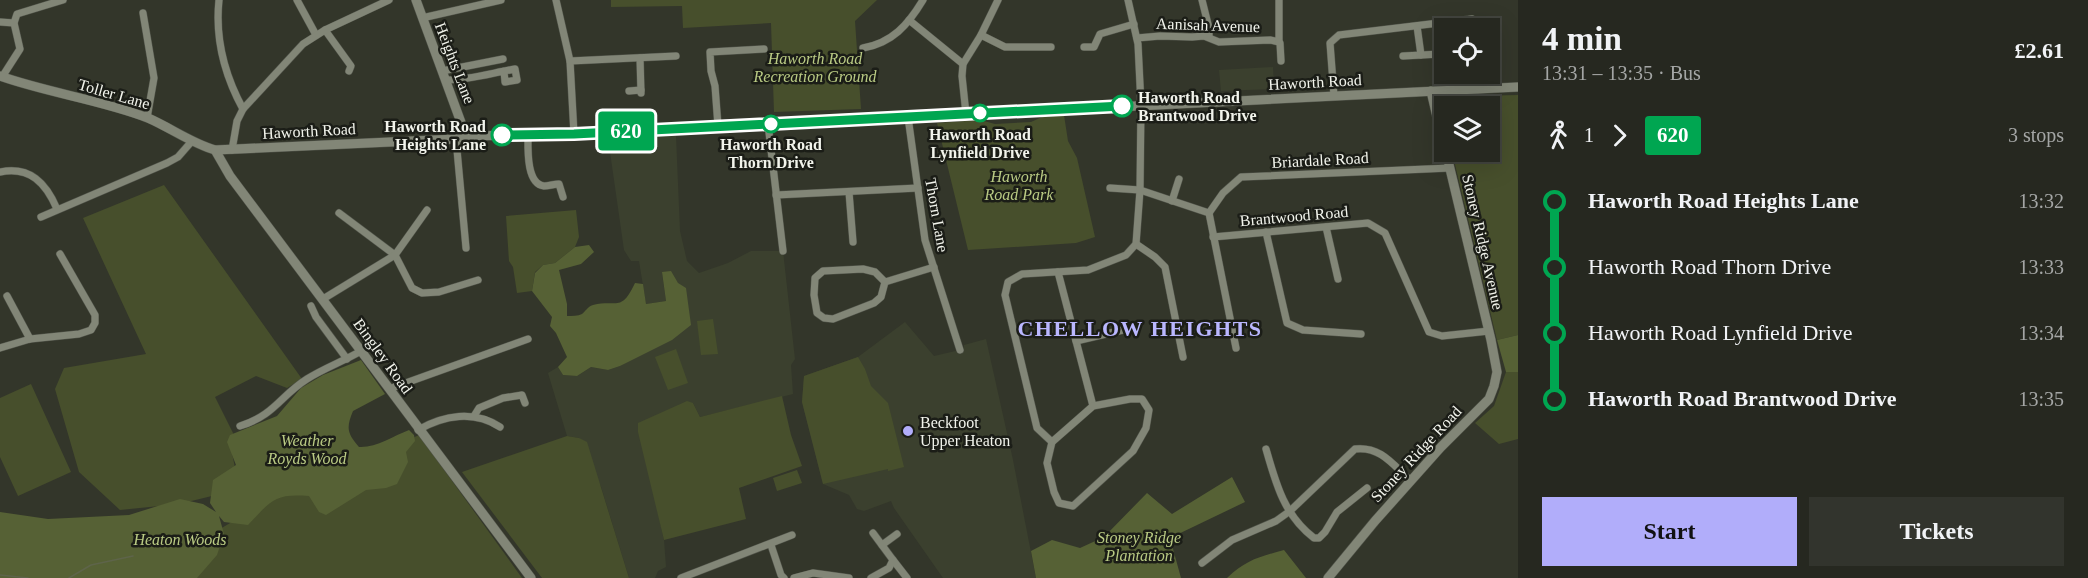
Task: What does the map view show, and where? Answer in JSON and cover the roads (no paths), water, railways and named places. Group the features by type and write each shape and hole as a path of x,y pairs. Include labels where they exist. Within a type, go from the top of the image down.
{"main road":[{"name":"Heights Lane","path":"416,0 444,76 461,137"},
{"name":"Toller Lane","path":"1,76 33,88 147,118 215,150"},
{"name":"Haworth Road","path":"215,150 1518,87"},
{"path":"1431,91 1434,104"},
{"name":"Bingley Road","path":"215,150 230,176 531,578"},
{"name":"Stoney Ridge Avenue","path":"1448,162 1490,336"},
{"name":"Stoney Ridge Road","path":"1328,578 1441,447 1489,399 1497,372 1490,336"}],"street":[{"path":"1,76 20,49 14,23 17,14 63,0"},
{"path":"219,0 217,18 226,70 232,89 243,110"},
{"path":"297,0 316,34"},
{"path":"232,150 237,121 243,110 303,44 316,34 389,0"},
{"path":"422,18 501,0"},
{"path":"556,0 570,62 574,134"},
{"path":"863,48 880,45 894,37 923,0"},
{"path":"966,114 963,64 998,0"},
{"path":"1052,442 1037,428 1005,296 1008,282 1022,274 1088,270 1126,255 1136,244 1142,105 1137,38 1128,0"},
{"path":"1202,0 1209,37"},
{"name":"Aanisah Avenue","path":"1279,0 1281,61"},
{"path":"143,13 154,78 147,118"},
{"path":"909,20 963,64"},
{"path":"0,22 14,23"},
{"path":"1084,47 1094,47 1100,34 1134,24"},
{"path":"1334,96 1330,43 1339,35 1434,24"},
{"path":"1417,26 1421,55"},
{"path":"325,30 351,66 349,71"},
{"path":"981,34 1005,48 1051,47"},
{"name":"Aanisah Avenue","path":"1137,38 1167,35 1209,37 1219,42 1270,40 1279,42"},
{"path":"718,126 710,52 764,49"},
{"path":"1403,56 1434,54"},
{"path":"570,62 676,56"},
{"path":"629,91 641,92 640,58"},
{"path":"444,76 503,59"},
{"path":"444,76 460,80 504,71"},
{"name":"Thorn Lane","path":"908,117 925,240 960,350"},
{"path":"768,124 783,251"},
{"path":"528,135 530,171 534,179 546,186 559,180 563,197"},
{"path":"461,137 466,248"},
{"path":"41,217 167,163 178,157 192,141"},
{"name":"Briardale Road","path":"1209,213 1223,193 1241,177 1450,168"},
{"path":"0,172 17,171 33,176 46,188 57,209"},
{"path":"1172,201 1179,179"},
{"path":"776,195 918,188"},
{"path":"1110,188 1140,190 1209,213 1236,348"},
{"path":"849,192 853,242"},
{"path":"323,299 395,255 427,210"},
{"path":"339,213 395,255 412,288 422,294 439,292 478,280"},
{"name":"Brantwood Road","path":"1214,237 1368,223 1385,233 1429,332 1442,336 1490,336"},
{"path":"1326,226 1338,279"},
{"path":"1266,232 1287,323 1303,330 1361,334"},
{"path":"1136,244 1165,267 1183,357"},
{"path":"0,348 30,339 79,334 91,330 95,323 95,315 60,254"},
{"path":"885,282 934,267"},
{"path":"863,269 875,272 885,282 881,297 874,303 833,319 824,318 817,313 814,295 815,278 823,272 863,269"},
{"path":"1058,272 1093,406"},
{"path":"7,296 30,339"},
{"path":"311,306 316,317 347,359"},
{"path":"1076,341 1123,330"},
{"path":"389,389 528,339"},
{"path":"240,426 262,418 307,379 361,351"},
{"path":"474,416 478,408 503,398 522,395 525,403"},
{"path":"1142,399 1149,410 1146,428 1133,451 1073,506 1059,503 1047,463 1052,442 1093,406 1142,399"},
{"path":"418,430 431,422 442,419 474,416 491,421 500,427"},
{"path":"1202,563 1232,540 1276,521 1290,511 1354,449 1368,448 1379,452 1412,481"},
{"path":"1266,449 1280,495 1307,533 1314,538 1319,538 1337,512 1367,488"},
{"path":"873,533 907,578"},
{"path":"882,545 897,534"},
{"path":"681,578 792,536"},
{"path":"771,545 781,577"},
{"path":"871,578 888,568 893,560"},
{"path":"794,578 813,573 849,578"}],"waterway":[{"path":"69,578 91,565 133,556"},
{"path":"0,575 28,578"}],"place":[{"name":"Haworth Road Brantwood Drive","path":"1122,106"},
{"name":"Haworth Road Lynfield Drive","path":"980,113"},
{"name":"Haworth Road Thorn Drive","path":"771,124"},
{"name":"Haworth Road Heights Lane","path":"502,135"},
{"name":"Beckfoot Upper Heaton","path":"908,431"}],"district":[{"name":"CHELLOW HEIGHTS","path":"1140,328"}],"park label":[{"name":"Haworth Road Recreation Ground","path":"815,67"},
{"name":"Haworth Road Park","path":"1019,185"},
{"name":"Weather Royds Wood","path":"307,449"},
{"name":"Heaton Woods","path":"180,539"},
{"name":"Stoney Ridge Plantation","path":"1139,546"}]}
